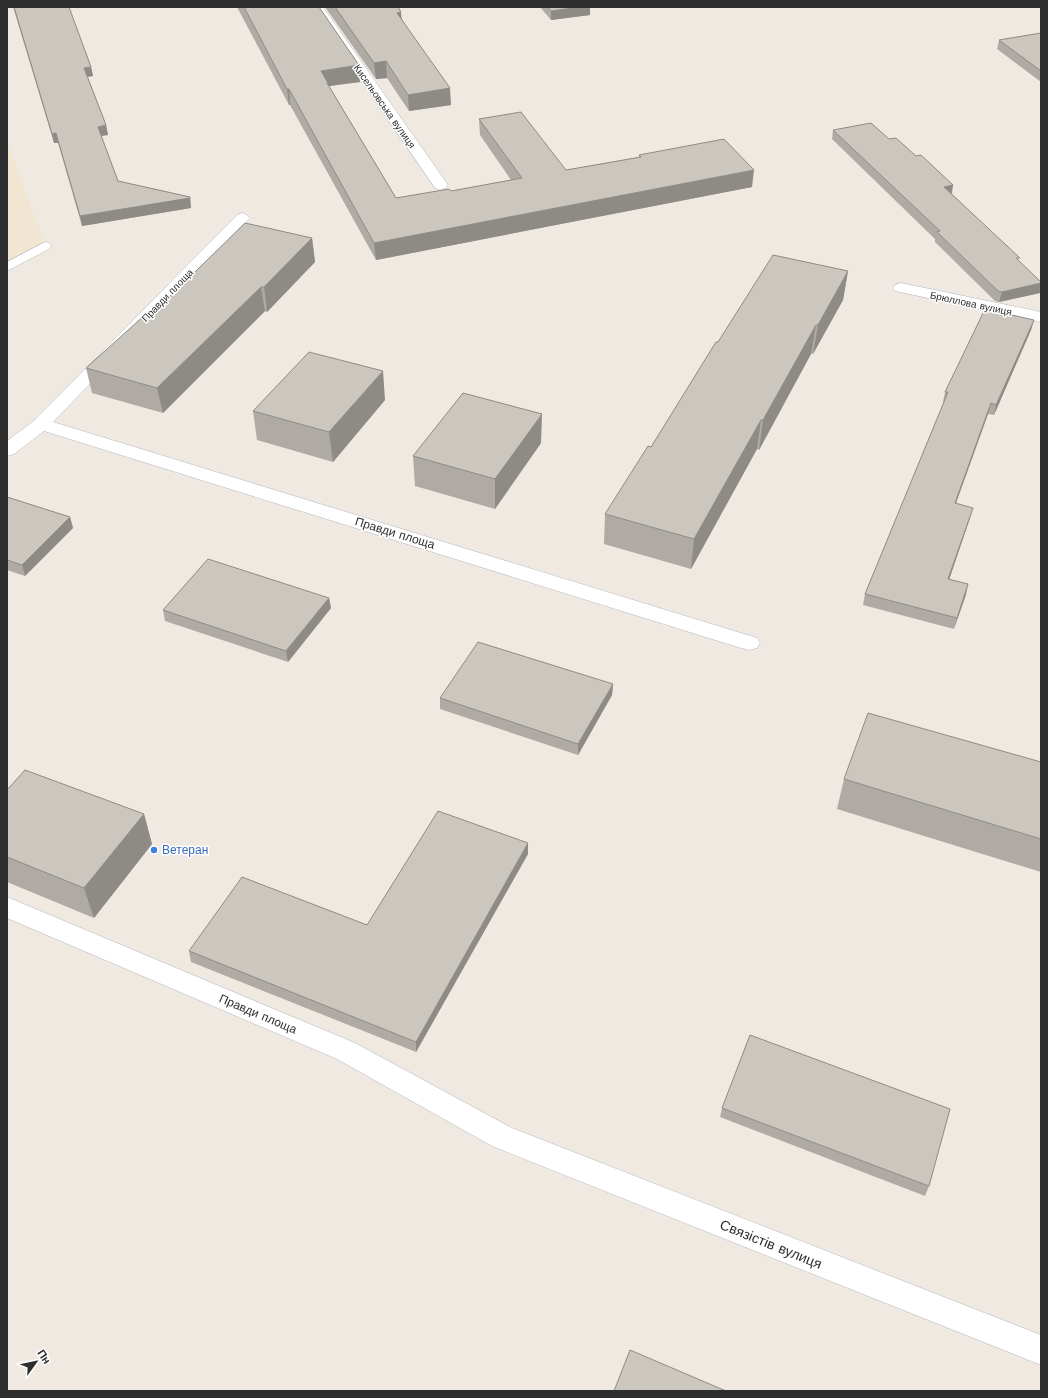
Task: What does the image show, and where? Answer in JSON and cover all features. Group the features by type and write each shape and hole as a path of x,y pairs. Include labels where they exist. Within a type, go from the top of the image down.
{"street":[{"name":"Кисельовська вулиця","path":"317,7 440,185"},
{"name":"Правди площа","path":"7,450 42,424 242,218"},
{"name":"Брюллова вулиця","path":"901,288 1041,317"},
{"name":"Правди площа","path":"42,424 749,643"},
{"name":"Правди площа","path":"7,907 346,1051 502,1137"},
{"name":"Связістів вулиця","path":"502,1137 1041,1350"}],"lane":[{"path":"7,266 44,246"}],"shaded area":[{"path":"7,140 45,246 7,264"}],"building":[{"path":"14,7 69,7 91,67 84,68 106,125 98,127 118,181 190,198 80,216 56,133 52,134"},
{"path":"244,7 319,7 359,65 321,71 396,198 449,189 451,191 522,178 479,119 521,112 566,170 641,157 639,155 724,139 754,170 374,243 289,89 287,89"},
{"path":"335,7 398,7 401,12 397,13 450,88 408,95 386,61 374,63"},
{"path":"548,7 580,7 551,11"},
{"path":"1041,33 1041,71 999,40"},
{"path":"871,123 889,139 896,138 916,156 921,155 953,185 944,187 1020,258 1016,258 1041,283 1002,292 998,291 937,232 940,231 833,130"},
{"path":"245,223 312,238 264,287 261,287 157,388 86,368 147,313 152,314"},
{"path":"773,255 848,271 694,539 605,514 648,446 651,447 716,342 718,342"},
{"path":"985,309 1034,320 996,405 991,403 955,503 973,508 948,579 968,584 957,618 865,594 948,392 945,392"},
{"path":"309,352 383,371 329,432 253,411"},
{"path":"463,393 542,414 495,479 413,456"},
{"path":"7,497 70,517 22,565 7,560"},
{"path":"208,559 329,598 286,651 163,610"},
{"path":"478,642 613,684 578,744 440,698"},
{"path":"868,713 1041,762 1041,839 844,779"},
{"path":"25,770 144,814 84,888 7,857 7,790"},
{"path":"438,811 528,843 416,1042 189,951 242,877 367,925"},
{"path":"750,1035 950,1109 929,1186 722,1108"},
{"path":"630,1350 726,1391 614,1391"}],"place":[{"name":"Ветеран","path":"154,850"}]}
